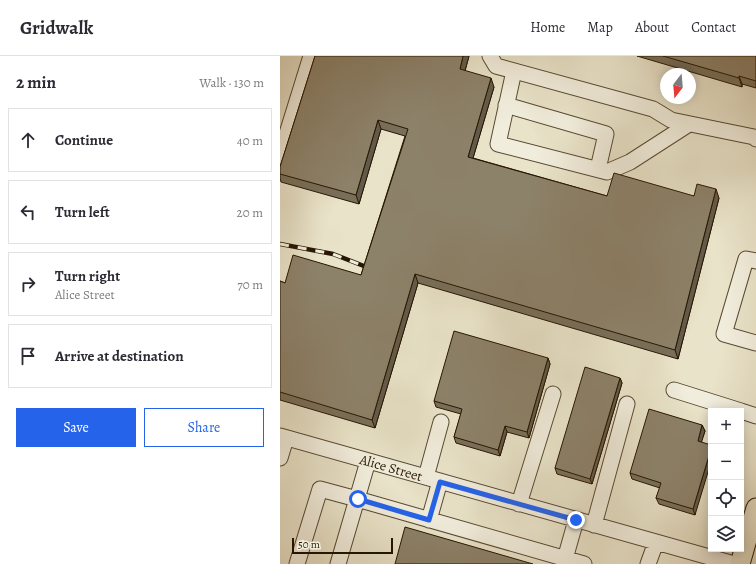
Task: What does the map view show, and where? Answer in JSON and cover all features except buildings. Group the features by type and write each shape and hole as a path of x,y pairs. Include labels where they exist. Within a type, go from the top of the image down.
{"main road":[{"path":"740,564 756,508"}],"street":[{"path":"280,156 311,56"},
{"path":"490,56 496,66 653,109 671,120 754,137 756,139"},
{"path":"514,71 498,144 607,172 630,162 690,124"},
{"path":"506,105 606,134 598,170"},
{"path":"756,261 746,259 724,334 756,343"},
{"path":"674,390 731,408"},
{"path":"519,504 553,394"},
{"path":"594,525 627,404"},
{"path":"744,412 756,416"},
{"path":"429,520 441,422"},
{"path":"280,458 283,437"},
{"name":"Alice Street","path":"283,437 734,564"},
{"path":"338,564 368,461"},
{"path":"297,564 320,489 584,564"},
{"path":"565,559 576,520"},
{"path":"648,564 656,542"}],"railway":[{"path":"280,244 333,254 369,268"}],"route":[{"path":"358,499 429,520 440,482 576,520"}]}
